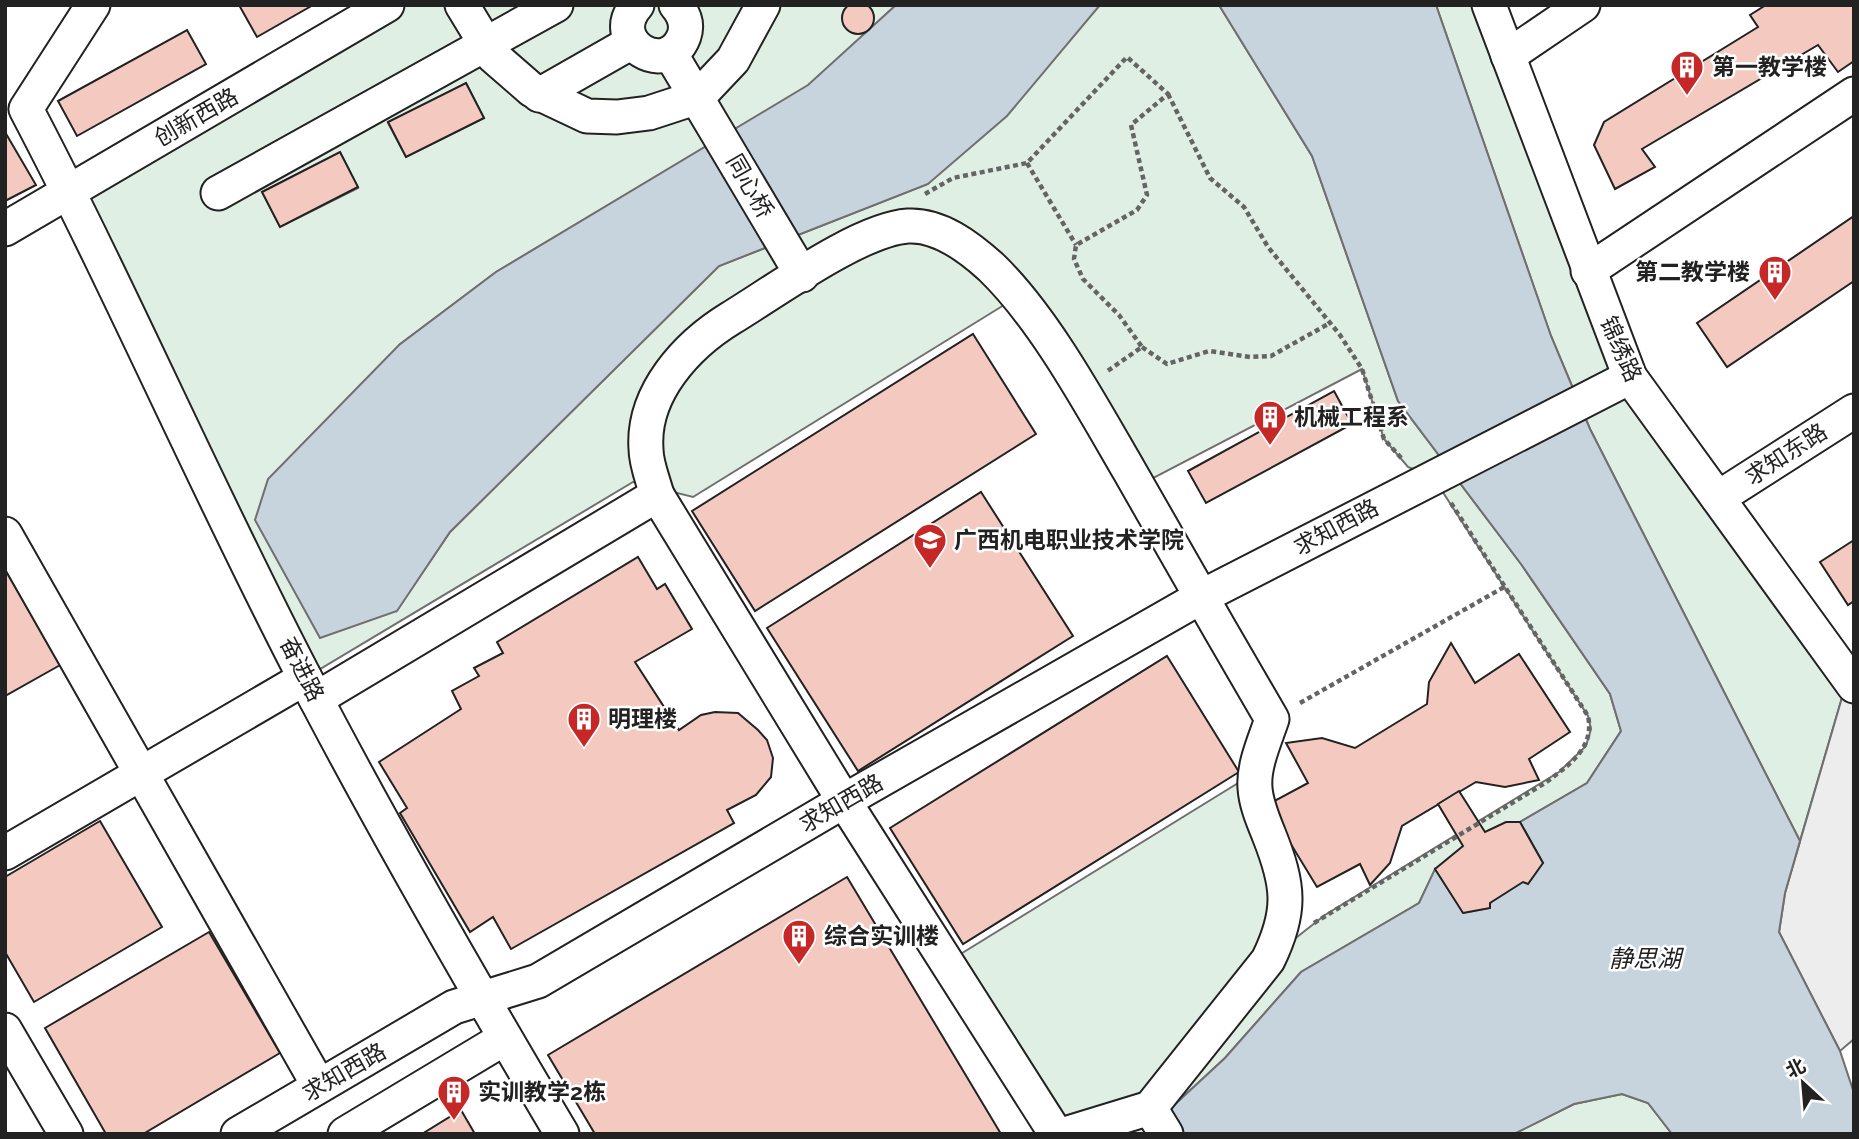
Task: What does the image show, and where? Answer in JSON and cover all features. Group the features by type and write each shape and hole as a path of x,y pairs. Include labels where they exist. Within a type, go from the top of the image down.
{"lane":[{"name":"奋进路","path":"93,5 26,109 69,191 311,688 482,999 562,1134"},
{"name":"创新西路","path":"5,229 387,5"},
{"path":"462,5 493,56 539,95 587,116 617,117 649,113 698,97 733,61 763,5"},
{"path":"218,192 556,5"},
{"path":"637,5 628,20 627,29 632,42 643,52 652,55 670,52 683,38 686,8"},
{"name":"锦绣路","path":"1489,5 1630,377 1854,686"},
{"path":"1508,57 1574,8"},
{"path":"539,95 632,42"},
{"name":"同心桥","path":"670,52 802,275"},
{"path":"1588,271 1854,94"},
{"path":"1056,1134 844,801 657,495 645,450 648,419 656,395 690,351 724,322 860,242 909,226 935,230 955,240 990,267 1013,291 1082,388 1272,719 1257,768 1255,788 1285,877 1286,903 1279,937 1268,960 1158,1121 1065,1134"},
{"name":"求知西路","path":"238,1134 454,1007 538,981 844,801 1201,597 1630,377"},
{"name":"求知东路","path":"1718,498 1854,411"},
{"path":"5,853 141,774 311,688 657,495"},
{"path":"5,534 319,1086"},
{"path":"5,1030 18,1079 66,1134"},
{"path":"345,1134 505,1038"}],"path":[{"path":"909,226 925,193 953,178 1027,163 1127,57 1168,94 1210,178 1244,207 1268,247 1330,323 1362,369 1384,439 1408,467 1439,473 1588,716 1591,729 1586,746 1545,783 1325,915 1306,930"},
{"path":"1076,244 1136,210 1147,195 1132,125 1154,102 1168,94"},
{"path":"1027,163 1076,244 1074,259 1083,279 1119,316 1142,348 1167,364 1209,351 1250,357 1271,356 1330,323"},
{"path":"1082,388 1142,348"},
{"path":"1272,719 1506,586"}],"green space":[{"path":"387,5 896,5 808,86 496,272 399,345 397,610 450,532 719,266 928,184 1100,5 1219,5 1312,156 1398,401 1521,564 1610,694 1621,731 1587,783 1520,822 1543,863 1518,890 1498,902 1463,913 1435,870 1419,903 1301,972 1225,1058 1143,1134 1056,1134 946,963 1256,772 1279,859 1269,959 1325,915 1559,772 1586,746 1591,729 1588,716 1433,477 1408,467 1384,439 1362,369 1138,486 1017,297 693,497 633,482 305,678 69,191","holes":["466,83 484,118 406,157 388,123","340,152 358,188 280,227 262,192"]},
{"path":"1436,5 1489,5 1630,377 1848,677 1800,841 1590,429 1551,336"},
{"path":"1622,1094 1648,1103 1672,1134 1514,1134 1574,1104"}],"shaded area":[{"path":"1848,677 1854,686 1854,1039 1840,1051 1779,932 1785,893"}],"water":[{"path":"896,5 1100,5 1007,116 928,184 719,266 450,532 397,611 320,638 255,520 268,479 399,345 496,272 808,85"},
{"name":"静思湖","path":"1219,5 1436,5 1551,336 1590,429 1800,841 1785,893 1779,932 1840,1051 1854,1093 1854,1134 1672,1134 1648,1103 1622,1094 1574,1104 1514,1134 1143,1134 1225,1058 1301,972 1419,903 1435,869 1464,913 1490,908 1490,903 1543,863 1520,822 1587,783 1621,731 1610,694 1521,564 1398,401 1312,156"}],"building":[{"path":"858,2 869,7 874,18 869,29 858,34 847,29 842,18 847,7"},
{"path":"239,5 313,5 257,37"},
{"name":"第一教学楼","path":"1766,5 1854,5 1854,61 1838,72 1818,45 1642,149 1655,167 1615,189 1594,145 1604,122 1758,27 1750,15"},
{"path":"187,30 206,64 77,136 58,101"},
{"path":"466,83 484,118 406,157 388,122"},
{"path":"5,132 36,185 5,201"},
{"path":"340,152 358,187 280,227 262,192"},
{"name":"第二教学楼","path":"1854,216 1854,281 1727,367 1697,323"},
{"path":"973,334 1036,434 755,611 692,511"},
{"name":"机械工程系","path":"1334,391 1352,424 1206,503 1188,471"},
{"path":"981,492 1073,636 858,771 767,628"},
{"path":"1854,540 1854,601 1848,605 1820,562"},
{"name":"明理楼","path":"638,557 657,589 665,584 692,629 635,662 679,730 701,715 715,712 738,713 767,740 773,758 771,777 756,795 727,810 734,823 511,949 493,917 470,932 400,813 407,808 379,762 461,709 452,691 479,676 474,668 503,653 497,642"},
{"path":"5,566 62,664 5,696"},
{"path":"1451,643 1475,683 1519,654 1570,732 1529,759 1539,780 1505,787 1476,782 1402,826 1390,863 1370,885 1360,864 1317,887 1267,805 1308,783 1286,743 1322,738 1355,748 1427,704 1429,682"},
{"path":"1167,656 1239,772 963,944 890,828"},
{"path":"1459,791 1485,832 1506,822 1520,822 1543,863 1528,884 1523,882 1490,903 1490,908 1463,913 1435,869 1463,846 1438,804"},
{"path":"100,821 162,927 34,1002 5,952 5,877"},
{"name":"综合实训楼","path":"847,877 1001,1134 595,1134 548,1055"},
{"path":"209,932 280,1053 143,1134 106,1134 45,1028"},
{"name":"实训教学2栋","path":"461,1110 475,1134 422,1134"}],"place":[{"name":"第一教学楼","path":"1687,97"},
{"name":"第二教学楼","path":"1775,302"},
{"name":"机械工程系","path":"1270,447"},
{"name":"广西机电职业技术学院","path":"930,570"},
{"name":"明理楼","path":"584,749"},
{"name":"综合实训楼","path":"799,966"},
{"name":"实训教学2栋","path":"454,1122"}]}
